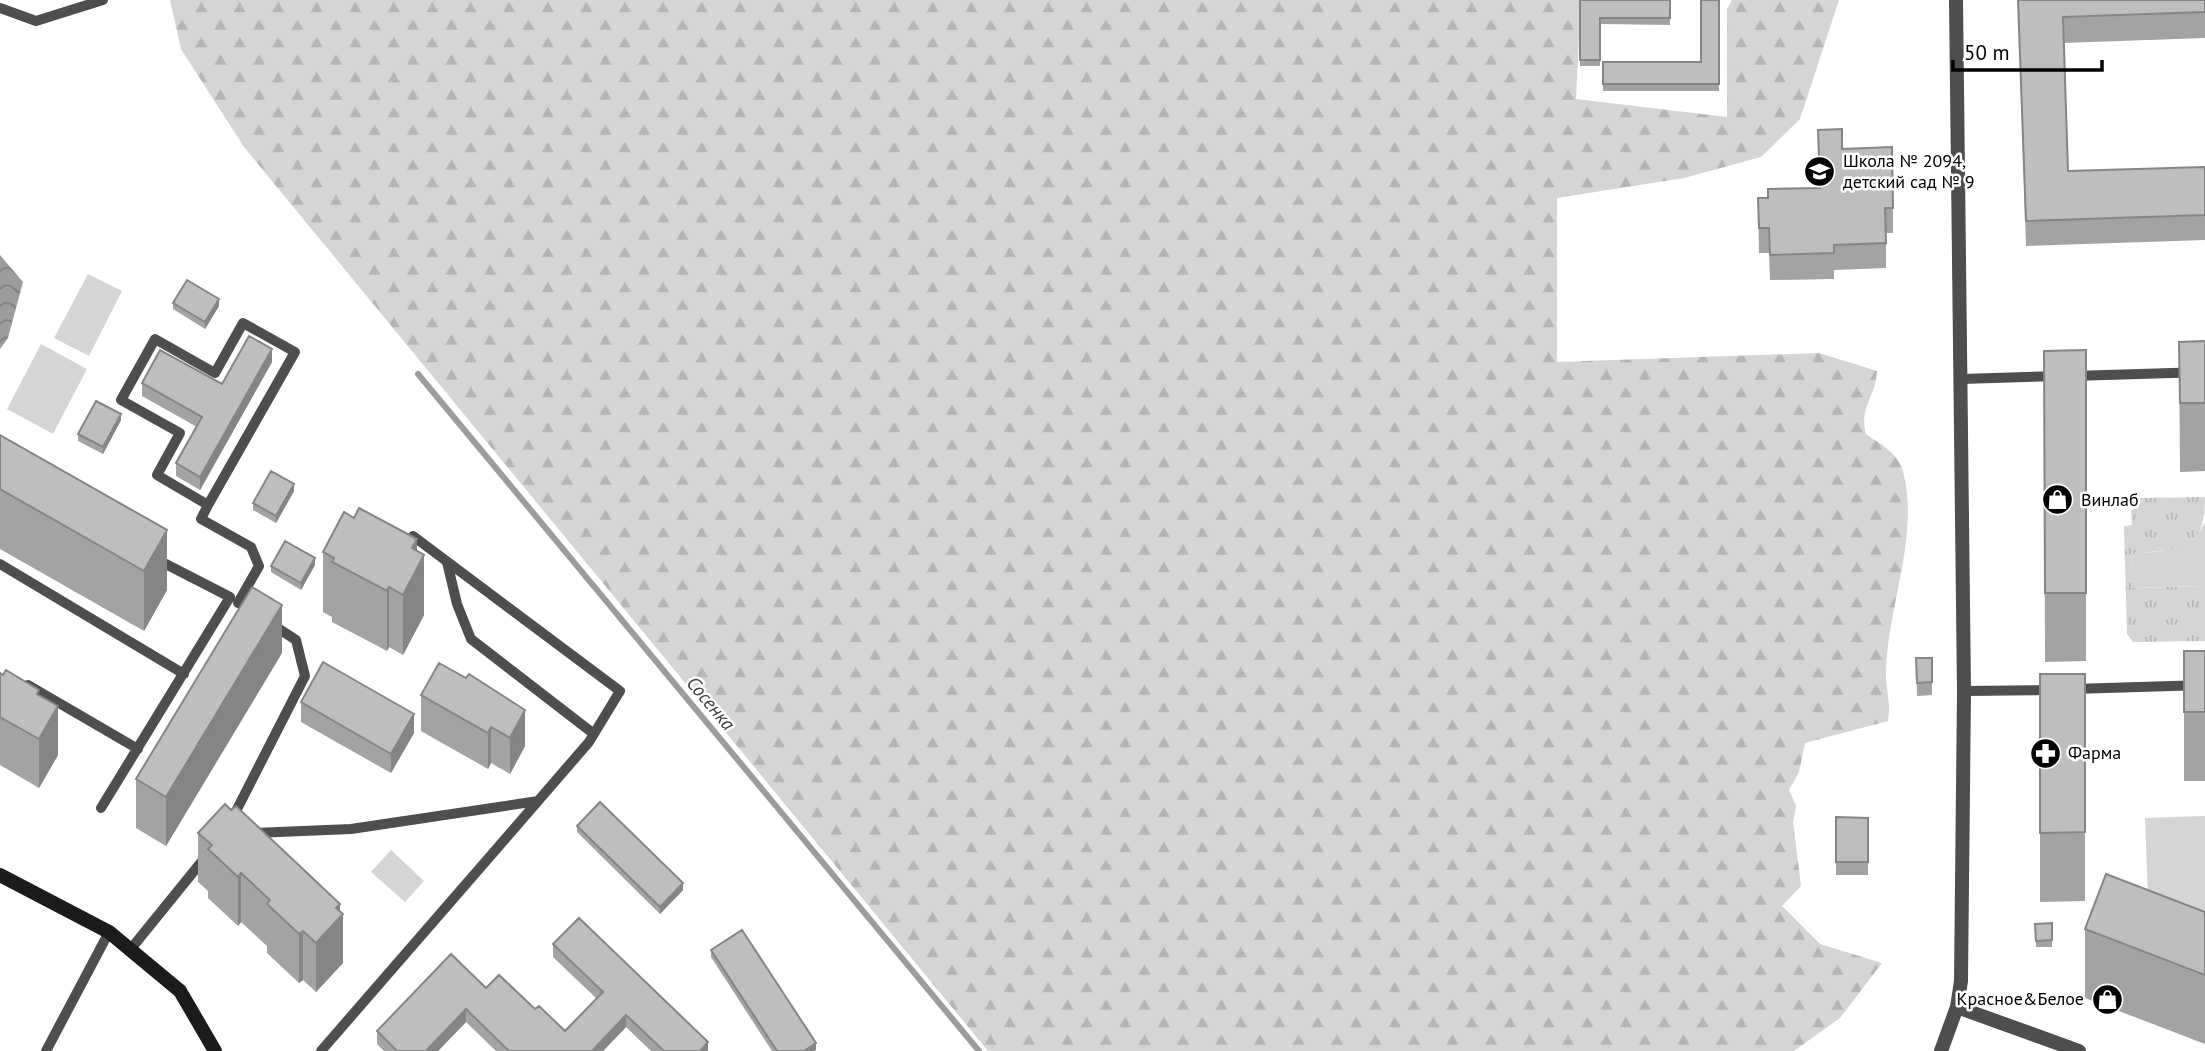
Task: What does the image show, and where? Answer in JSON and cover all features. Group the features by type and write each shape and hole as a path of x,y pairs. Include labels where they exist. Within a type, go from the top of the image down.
{"street":[{"path":"1941,1051 1957,1007 1961,981 1964,691 1956,0"},
{"path":"0,875 109,932 180,991 215,1051"},
{"path":"1957,1007 2079,1051"}],"lane":[{"path":"0,8 36,21 103,0"},
{"path":"102,808 184,674 259,566 251,547 201,519 295,352 243,323 215,373 155,339 121,400 180,433 157,475 208,505"},
{"path":"1961,379 2205,372"},
{"path":"321,1051 594,734 620,691 412,536"},
{"path":"145,554 250,610"},
{"path":"447,562 457,604 471,639 594,734"},
{"path":"0,564 184,674"},
{"path":"230,822 305,676 296,640 261,617"},
{"path":"23,682 138,749"},
{"path":"1964,691 2205,685"},
{"path":"236,834 351,829 538,801"},
{"path":"130,950 215,845"},
{"path":"46,1051 109,932"}],"green space":[{"path":"170,0 1581,0 1576,99 1727,117 1727,9 1732,0 1839,0 1800,119 1761,157 1684,178 1557,198 1557,362 1819,353 1877,371 1864,416 1866,434 1888,450 1901,465 1907,496 1908,521 1888,648 1888,721 1805,743 1799,772 1789,790 1796,806 1793,822 1801,886 1782,906 1820,944 1882,963 1840,1018 1794,1051 988,1051 244,147 181,49"},
{"path":"88,274 122,291 89,356 54,338"},
{"path":"41,344 87,369 53,434 7,409"},
{"path":"2205,497 2200,530 2193,539 2174,549 2131,555 2133,588 2205,586 2205,641 2133,642 2127,634 2124,526 2132,525 2131,510 2139,508 2138,498"},
{"path":"2205,522 2205,586 2132,588 2131,554 2183,545 2199,532"},
{"path":"2205,816 2205,923 2148,899 2145,818"},
{"path":"391,850 424,881 405,902 371,872"}],"water":[{"path":"0,255 23,282 8,338 0,349"}],"building":[{"path":"1580,0 1670,0 1670,18 1600,18 1600,60 1580,60"},
{"path":"1701,0 1719,0 1719,84 1603,84 1603,62 1701,62"},
{"path":"2018,0 2205,0 2205,12 2063,17 2068,171 2205,167 2205,215 2026,221"},
{"path":"1842,129 1842,149 1892,147 1893,208 1885,208 1886,243 1834,245 1834,253 1770,255 1769,228 1759,228 1758,198 1768,198 1768,189 1820,188 1818,130"},
{"path":"187,280 219,299 205,322 173,303"},
{"path":"249,336 272,349 200,477 176,463 202,417 142,383 160,350 222,384"},
{"path":"2205,341 2205,403 2180,403 2179,342"},
{"path":"2086,350 2086,593 2045,593 2044,351"},
{"path":"96,401 121,414 103,447 78,434"},
{"path":"0,435 167,530 144,571 0,489"},
{"path":"271,471 294,484 276,516 253,503"},
{"path":"359,508 417,539 412,548 424,555 403,595 389,587 387,591 332,562 334,558 323,552 344,512 354,518"},
{"path":"285,541 315,558 301,583 271,566"},
{"path":"252,587 282,605 166,797 136,779"},
{"path":"2184,651 2205,651 2205,712 2184,712"},
{"path":"1916,658 1932,658 1932,682 1917,683"},
{"path":"323,662 414,714 391,754 301,702"},
{"path":"439,663 466,678 469,674 525,710 510,738 491,727 488,733 421,695"},
{"path":"6,670 39,690 37,694 58,706 39,739 0,717 0,673 3,675"},
{"path":"2040,674 2085,674 2085,832 2040,833"},
{"path":"600,802 683,883 660,907 577,826"},
{"path":"225,804 231,810 236,806 340,904 336,908 343,914 316,943 303,931 299,934 267,904 270,900 241,873 238,877 208,849 212,845 198,833"},
{"path":"1836,817 1868,818 1868,862 1836,862"},
{"path":"2106,874 2205,912 2205,975 2085,929"},
{"path":"579,918 708,1042 700,1051 664,1051 626,1015 592,1051 509,1051 466,1009 426,1051 397,1051 377,1031 451,954 486,988 499,975 535,1009 539,1006 565,1031 603,992 553,944"},
{"path":"2052,923 2052,940 2036,941 2035,924"},
{"path":"742,930 816,1043 804,1051 777,1051 711,950"}],"waterway":[{"name":"Сосенка","path":"418,374 979,1051"}],"place":[{"name":"Школа № 2094, детский сад № 9","path":"1820,171"},
{"name":"Винлаб","path":"2058,500"},
{"name":"Фарма","path":"2045,753"},
{"name":"Красное&Белое","path":"2107,999"}]}
